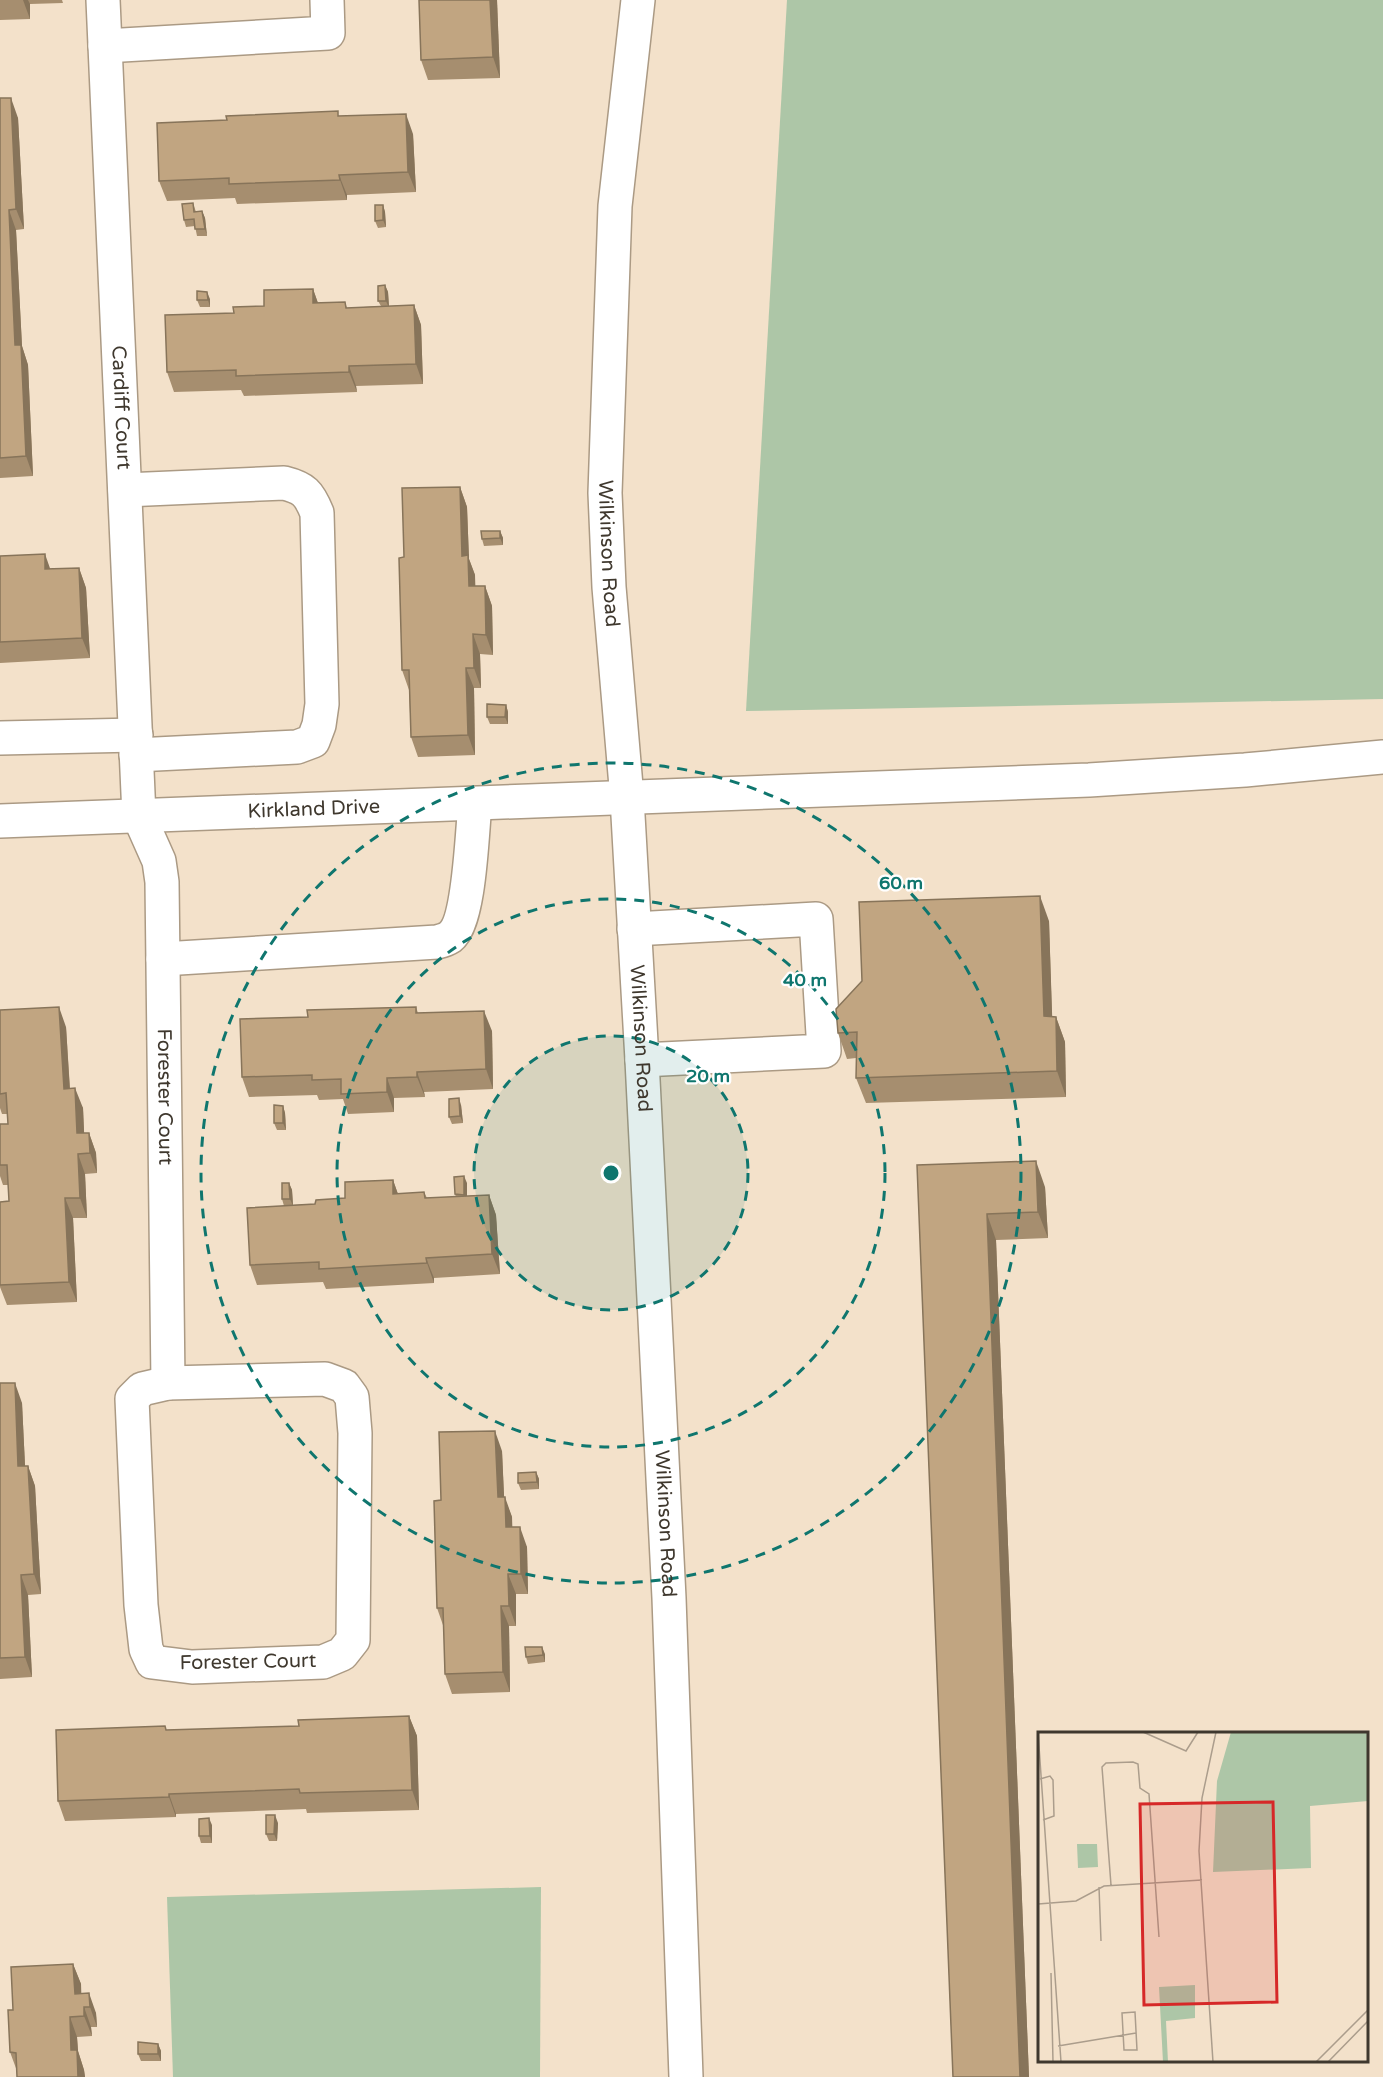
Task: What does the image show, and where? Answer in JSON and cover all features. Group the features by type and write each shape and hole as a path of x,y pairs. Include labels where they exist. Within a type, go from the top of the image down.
{"street":[{"name":"Cardiff Court","path":"103,0 139,816"},
{"path":"105,46 328,33 327,0"},
{"name":"Wilkinson Road","path":"638,0 615,206 605,493 609,587 627,798 642,1060 669,1598 686,2077"},
{"path":"0,738 136,745 297,747 313,741 319,725 322,704 317,513 311,498 299,487 284,483 125,490"},
{"name":"Kirkland Drive","path":"0,821 1089,780 1245,770 1383,757"},
{"path":"163,959 437,942 451,936 461,920 466,899 475,804"},
{"name":"Forester Court","path":"139,816 159,861 162,882 168,1383"},
{"path":"634,929 816,919 824,1052 642,1060"},
{"name":"Forester Court","path":"325,1379 344,1386 352,1397 355,1433 353,1640 342,1654 323,1662 192,1667 152,1662 146,1649 141,1605 132,1399 142,1389 168,1383 325,1379"}],"green space":[{"path":"787,0 1383,0 1383,699 746,711"},
{"path":"541,1887 540,2077 173,2077 167,1897"}],"building":[{"path":"419,0 490,0 493,57 421,60"},
{"path":"0,98 11,98 16,209 9,210 15,345 21,345 26,456 0,458"},
{"path":"338,111 338,116 406,114 408,172 339,175 340,180 229,184 229,178 159,181 157,123 227,120 226,116"},
{"path":"193,203 194,212 202,211 205,229 195,229 194,219 184,220 182,204"},
{"path":"375,205 383,205 383,220 375,221"},
{"path":"385,285 386,301 378,301 378,286"},
{"path":"313,289 313,303 345,302 346,308 414,305 416,364 349,366 349,372 236,376 236,370 167,372 165,315 234,313 233,307 264,306 264,290"},
{"path":"197,291 207,292 208,300 197,300"},
{"path":"460,487 462,556 468,555 469,586 485,586 486,635 473,634 474,668 466,668 468,735 411,737 409,670 402,670 399,558 404,557 402,488"},
{"path":"481,531 500,531 500,538 482,539"},
{"path":"45,554 45,569 79,568 82,638 0,642 0,556"},
{"path":"487,704 506,705 505,717 487,717"},
{"path":"1040,896 1044,1016 1056,1017 1057,1071 856,1078 857,1032 838,1033 836,1009 862,981 859,902"},
{"path":"59,1007 64,1089 75,1088 77,1133 89,1133 90,1153 78,1154 80,1198 65,1198 69,1282 0,1285 0,1202 9,1201 7,1165 0,1165 0,1124 8,1124 6,1093 0,1094 0,1010"},
{"path":"416,1007 416,1013 484,1011 486,1069 417,1072 417,1077 387,1078 387,1092 341,1094 341,1079 312,1080 312,1075 242,1077 240,1019 308,1017 307,1010"},
{"path":"459,1098 460,1116 449,1117 449,1099"},
{"path":"274,1105 283,1106 283,1123 274,1123"},
{"path":"1036,1161 1038,1212 987,1214 1020,2077 953,2077 917,1165"},
{"path":"464,1176 464,1195 455,1194 454,1177"},
{"path":"393,1180 393,1194 424,1192 425,1198 489,1195 492,1254 426,1258 427,1263 319,1269 319,1262 250,1265 247,1208 315,1204 316,1200 345,1198 345,1182"},
{"path":"282,1183 289,1183 290,1199 282,1199"},
{"path":"0,1383 15,1383 18,1466 28,1466 34,1574 21,1575 25,1657 0,1658"},
{"path":"495,1431 498,1497 505,1497 506,1527 520,1527 521,1574 508,1574 509,1606 501,1606 503,1672 445,1674 443,1608 437,1608 434,1501 441,1500 439,1432"},
{"path":"536,1472 537,1482 518,1483 518,1473"},
{"path":"525,1647 542,1647 543,1655 526,1657"},
{"path":"409,1716 412,1790 300,1793 299,1789 58,1801 56,1730 165,1726 166,1730 299,1726 298,1720"},
{"path":"266,1815 275,1815 274,1834 266,1834"},
{"path":"209,1818 210,1836 199,1836 199,1819"},
{"path":"73,1964 75,1994 89,1993 90,2007 84,2007 84,2016 70,2017 71,2050 77,2050 78,2077 17,2077 16,2053 10,2052 8,2010 13,2010 11,1967"},
{"path":"138,2042 158,2044 158,2054 138,2054"}]}
